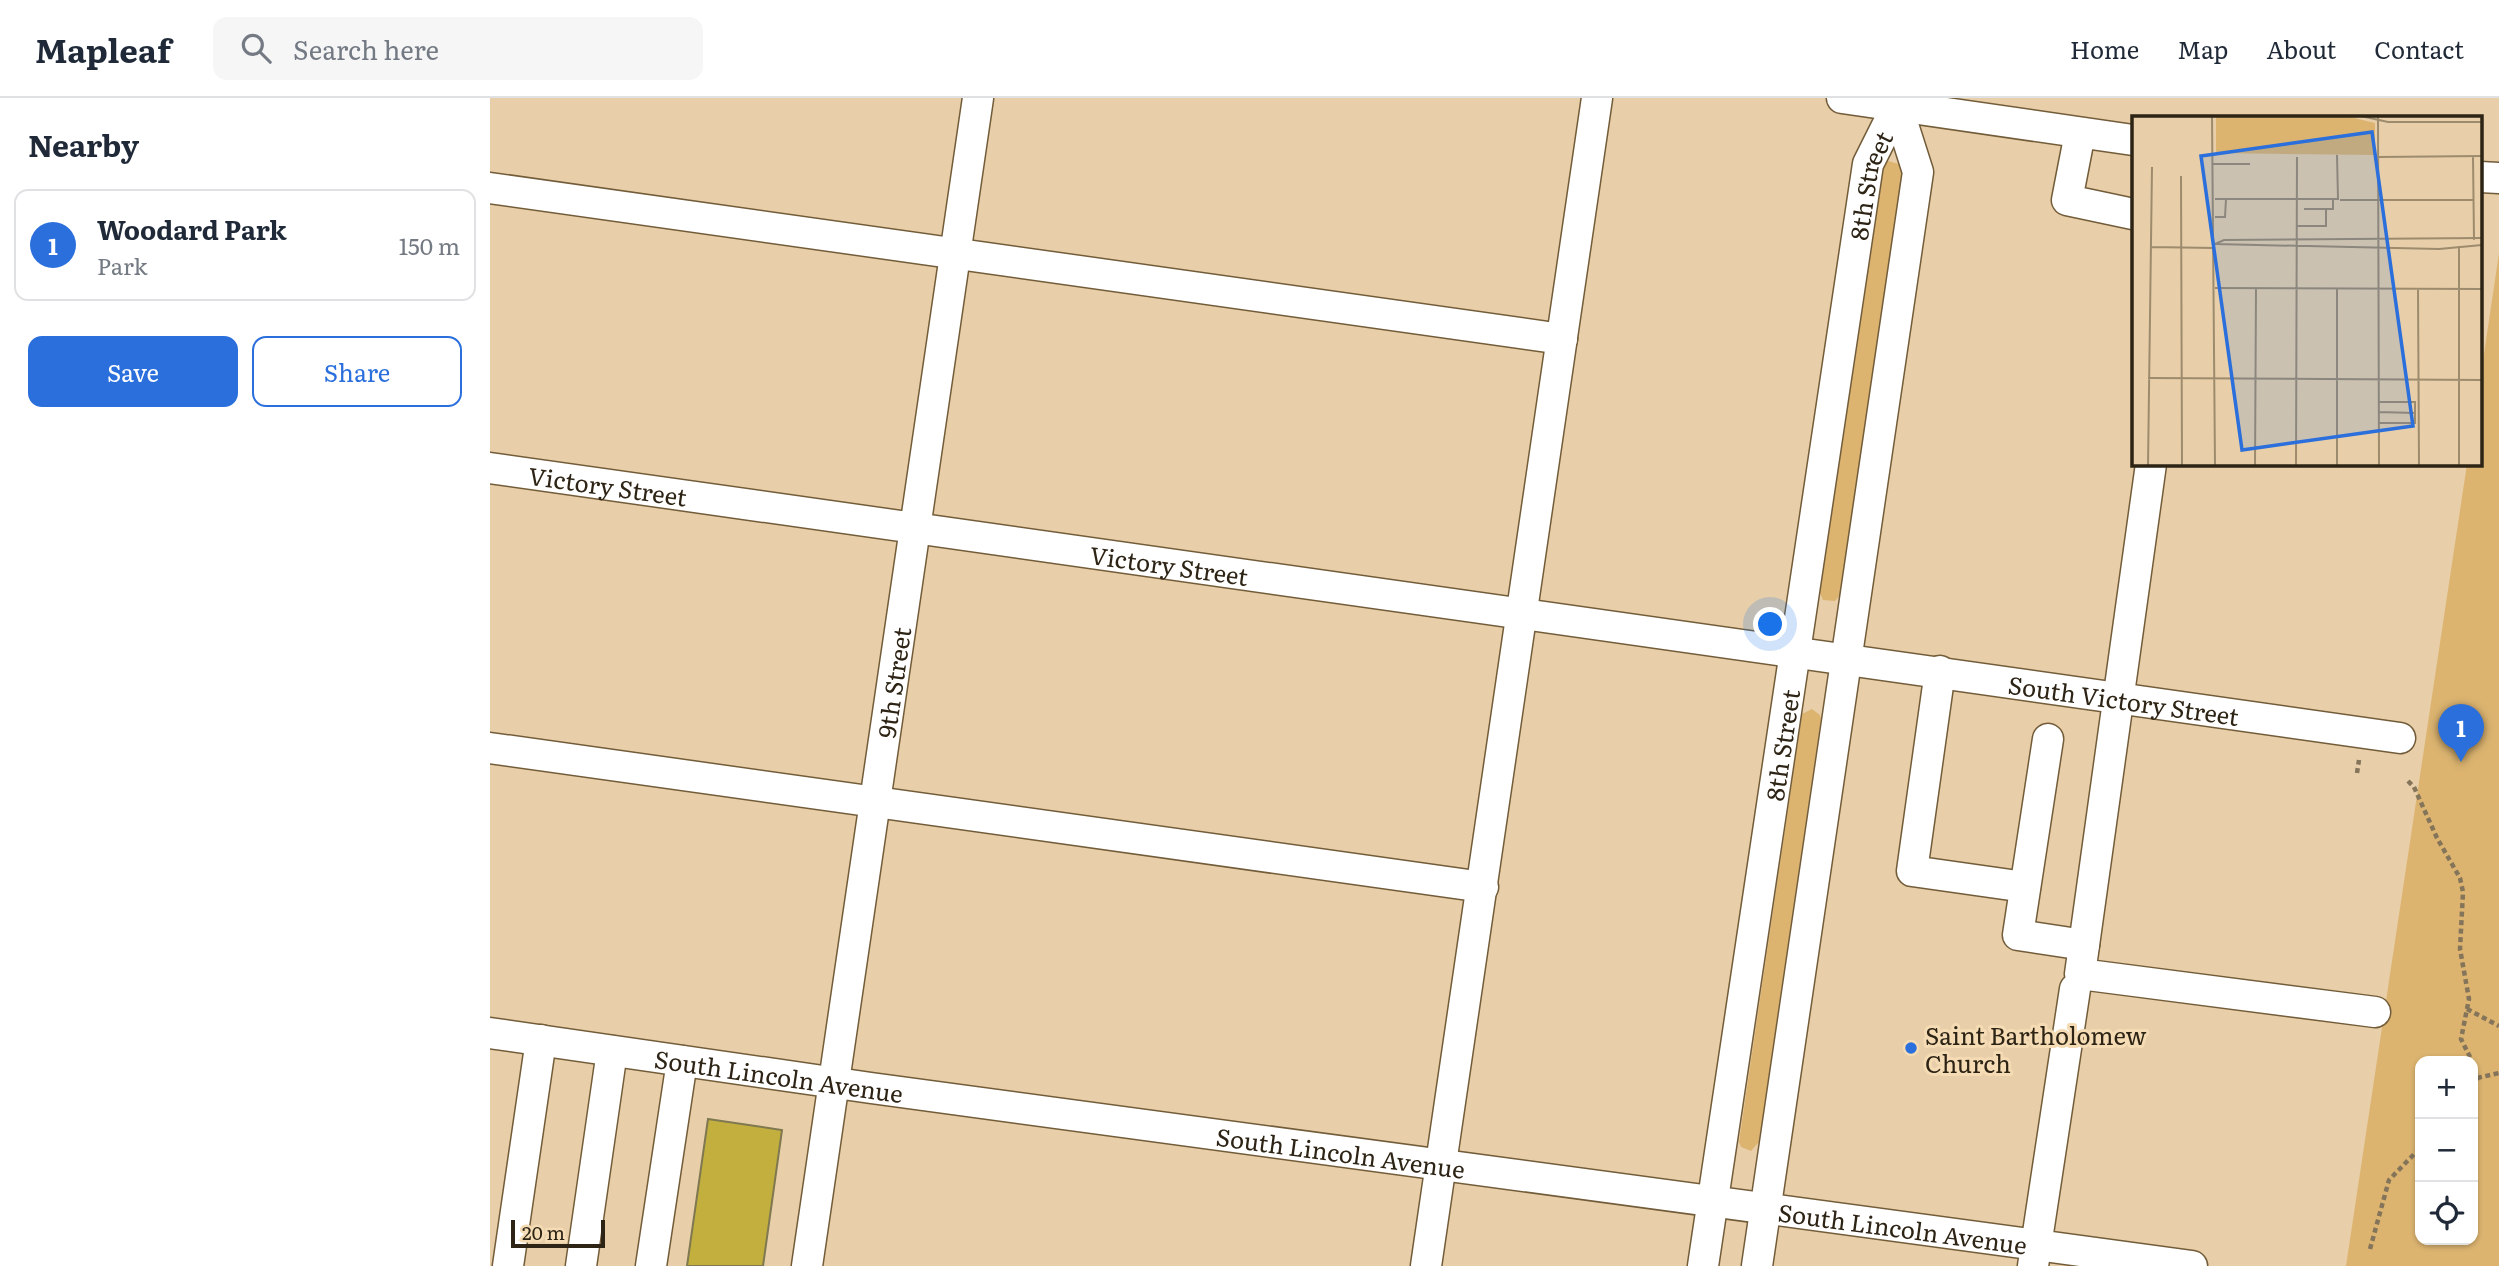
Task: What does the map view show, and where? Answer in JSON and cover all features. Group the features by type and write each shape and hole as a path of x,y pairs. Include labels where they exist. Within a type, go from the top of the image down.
{"street":[{"name":"9th Street","path":"807,1266 978,98"},
{"path":"1426,1266 1597,98"},
{"path":"1842,98 2132,141"},
{"name":"8th Street","path":"1703,1266 1793,651 1868,164 1881,102"},
{"name":"8th Street","path":"1757,1266 1918,172 1881,102"},
{"path":"2080,133 2067,200 2132,214"},
{"path":"490,188 955,256 1562,339"},
{"path":"2151,466 2080,974 2375,1012"},
{"name":"Victory Street","path":"490,468 1848,659"},
{"name":"South Victory Street","path":"1848,659 2400,738"},
{"path":"1940,671 1912,871 2025,887"},
{"path":"2048,739 2018,935 2084,945"},
{"path":"490,748 1483,887"},
{"path":"2034,1255 2075,989"},
{"name":"South Lincoln Avenue","path":"490,1033 833,1083 1766,1209 2034,1255 2192,1266"},
{"path":"508,1266 541,1040"},
{"path":"581,1266 612,1051"},
{"path":"651,1266 682,1061"}],"path":[{"path":"2408,780 2460,878 2463,892 2460,949 2469,999 2461,1039 2470,1056"},
{"path":"2467,1009 2499,1026"},
{"path":"2478,1078 2499,1073"},
{"path":"2370,1249 2389,1180 2415,1153"}],"shaded area":[{"path":"1888,161 1899,164 1902,172 1840,595 1835,601 1823,600 1820,593 1884,166"},
{"path":"2499,253 2499,1266 2346,1266 2467,466 2482,466 2482,368"},
{"path":"1812,709 1821,719 1759,1142 1751,1151 1741,1147 1739,1142 1802,714"}],"building":[{"path":"708,1119 782,1130 763,1266 687,1266"}],"place":[{"name":"Woodard Park","path":"2461,762"},
{"name":"Saint Bartholomew Church","path":"1911,1048"}]}
